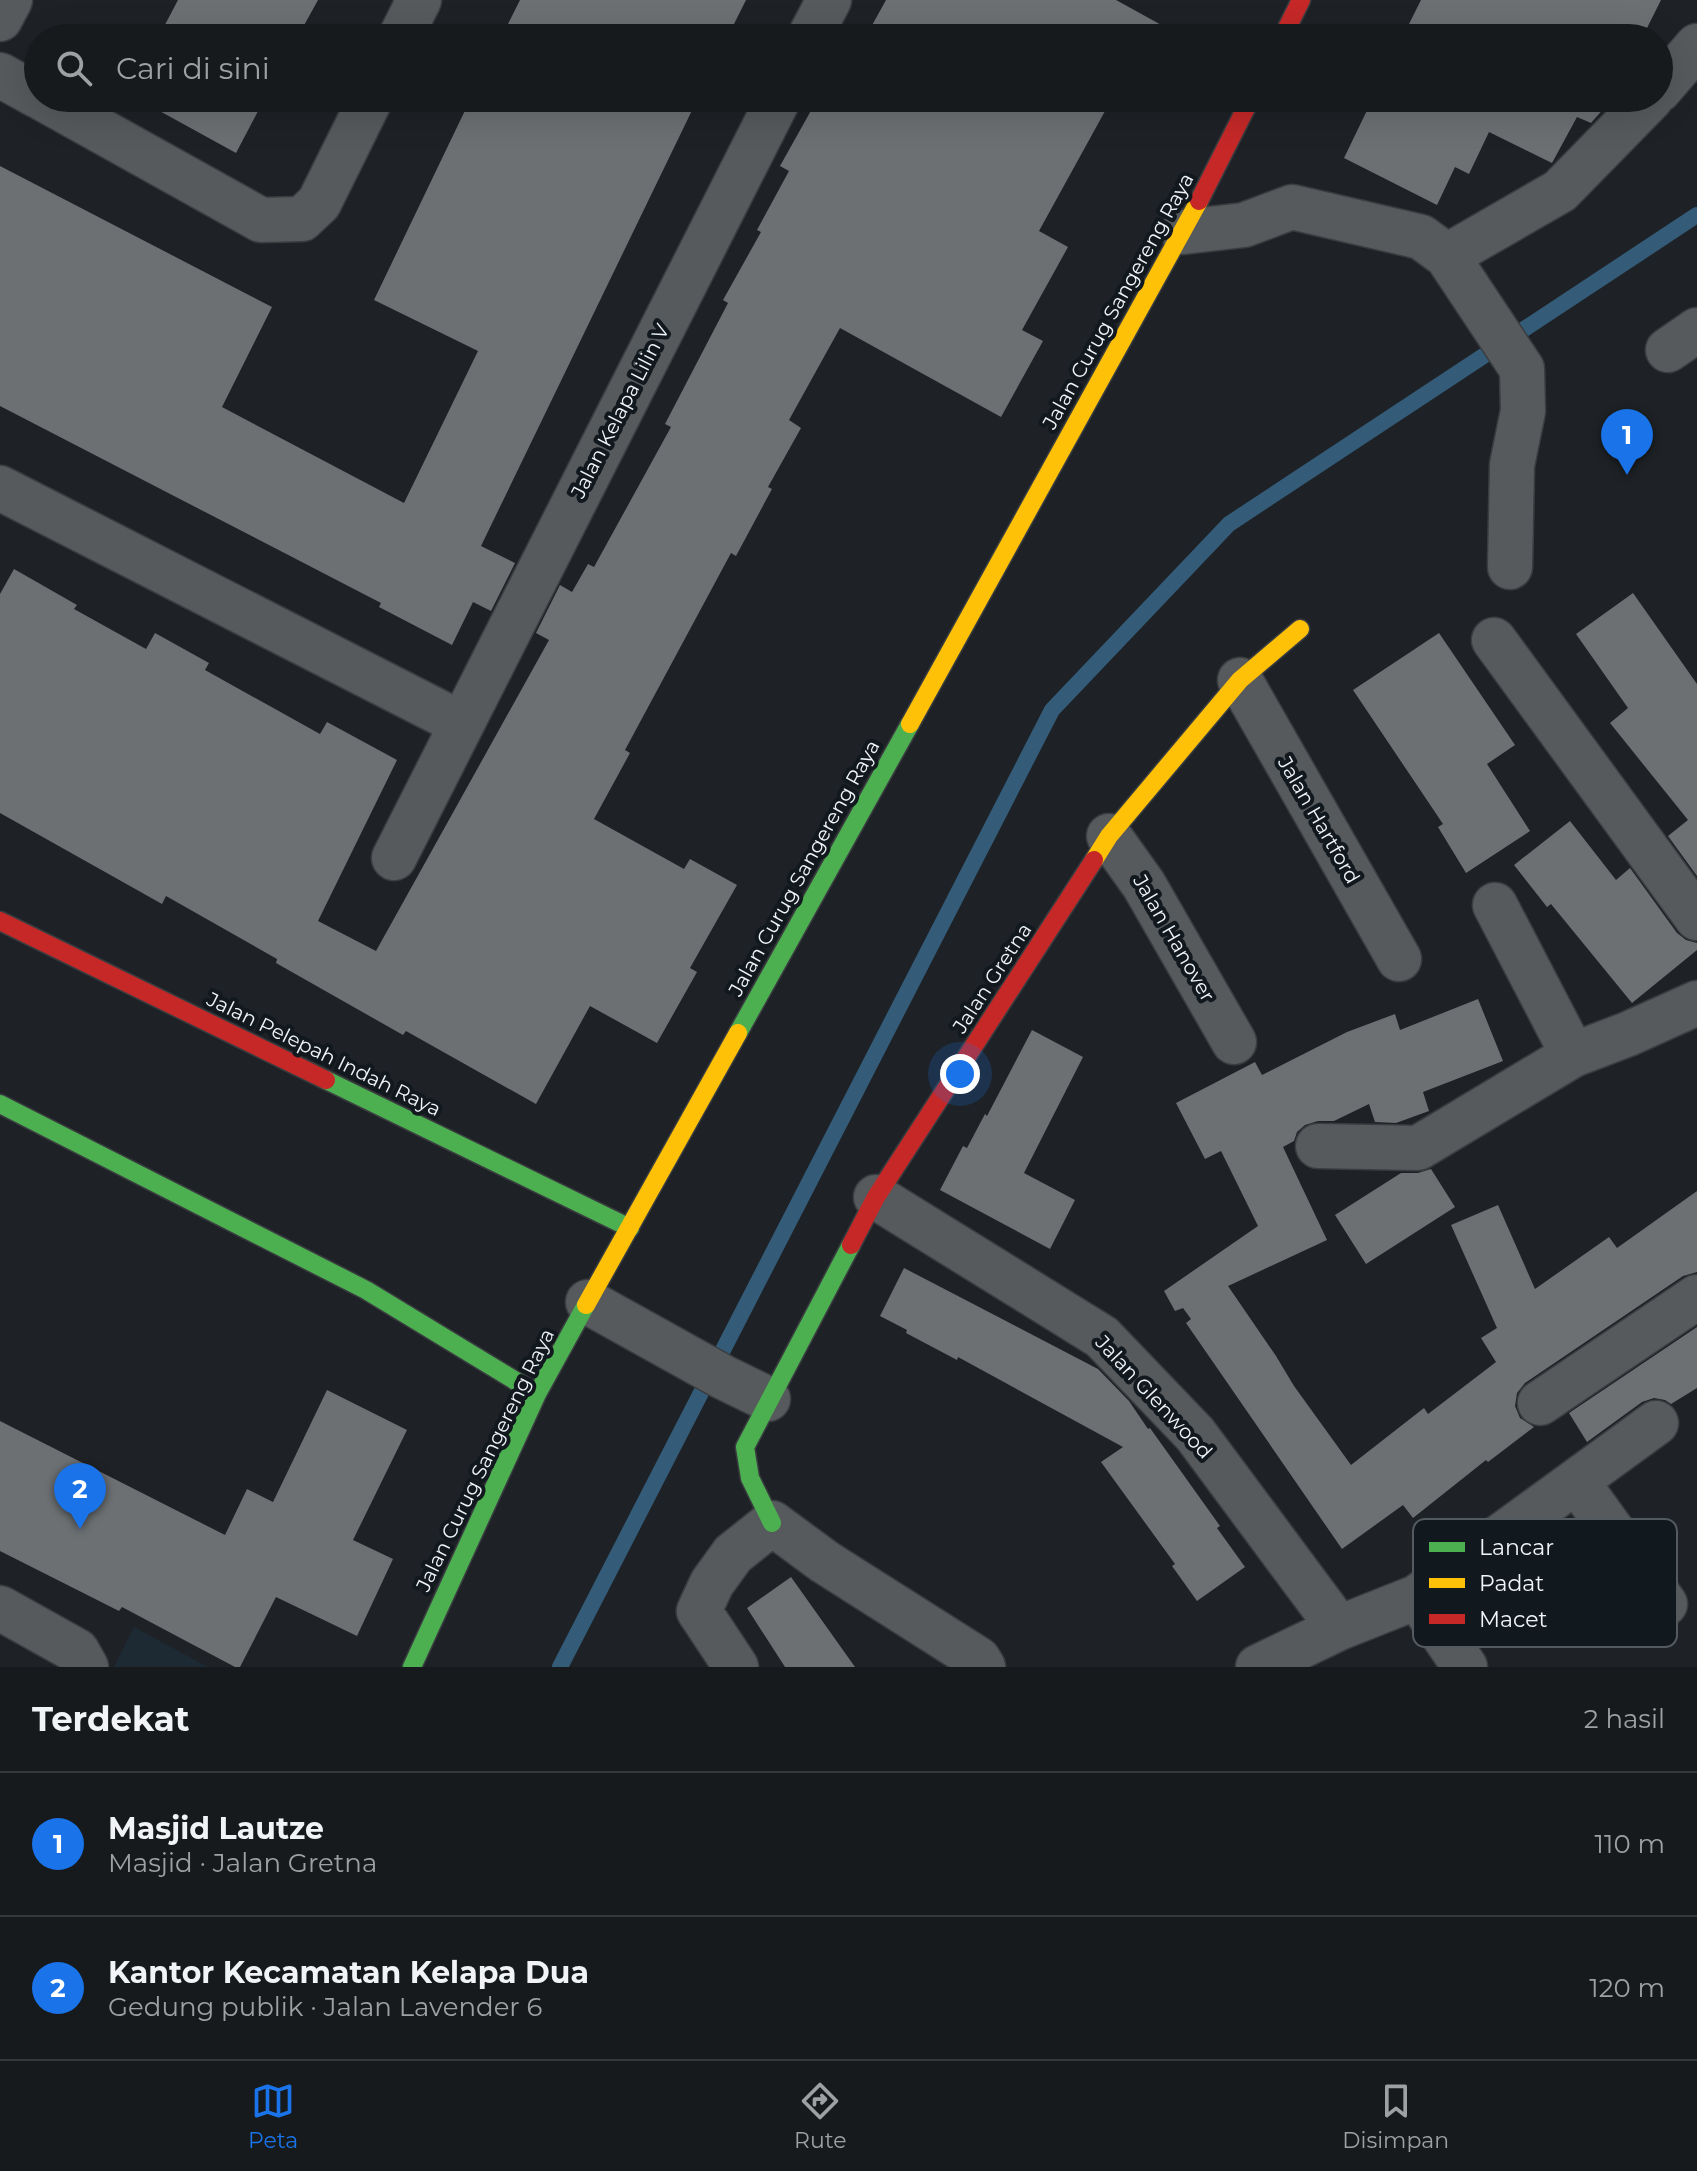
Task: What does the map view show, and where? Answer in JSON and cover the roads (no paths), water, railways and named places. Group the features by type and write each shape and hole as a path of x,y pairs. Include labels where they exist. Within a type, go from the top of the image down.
{"street":[{"path":"0,19 10,0"},
{"path":"407,24 419,0"},
{"path":"816,24 829,0"},
{"path":"1289,24 1301,0"},
{"path":"1673,74 1697,46"},
{"path":"0,75 24,88"},
{"path":"67,112 261,220 302,219 319,203 364,112"},
{"name":"Jalan Kelapa Lilin V","path":"394,858 772,112"},
{"name":"Jalan Curug Sangereng Raya","path":"412,1667 537,1394 603,1310 630,1228 1183,232 1244,112"},
{"path":"1447,256 1560,191 1637,112"},
{"path":"1183,232 1244,225 1292,207 1421,237 1447,256 1522,369 1523,411 1512,465 1510,567"},
{"path":"0,488 462,724"},
{"name":"Jalan Gretna","path":"772,1523 750,1478 745,1447 876,1197 1109,836 1240,680 1300,629"},
{"path":"1494,640 1697,918"},
{"name":"Jalan Hartford","path":"1240,680 1399,959"},
{"name":"Jalan Hanover","path":"1109,836 1144,885 1234,1042"},
{"path":"1495,905 1573,1055"},
{"name":"Jalan Pelepah Indah Raya","path":"0,921 630,1228"},
{"path":"1318,1146 1418,1148 1573,1055 1697,1003"},
{"path":"0,1104 366,1290 537,1394"},
{"name":"Jalan Glenwood","path":"876,1197 1102,1337 1195,1434 1339,1628"},
{"path":"1540,1403 1697,1297"},
{"path":"603,1310 768,1399"},
{"path":"1526,1519 1656,1423"},
{"path":"1577,1482 1604,1519"},
{"path":"736,1667 699,1611 712,1583 733,1554 772,1523 825,1562 978,1659 983,1667"},
{"path":"1258,1667 1339,1628 1413,1599"},
{"path":"0,1608 82,1659"},
{"path":"1451,1647 1465,1667"}],"waterway":[{"path":"560,1667 1052,710 1229,524 1697,215"}],"place":[{"name":"Masjid Lautze","path":"1627,475"},
{"name":"Kantor Kecamatan Kelapa Dua","path":"80,1529"}]}
